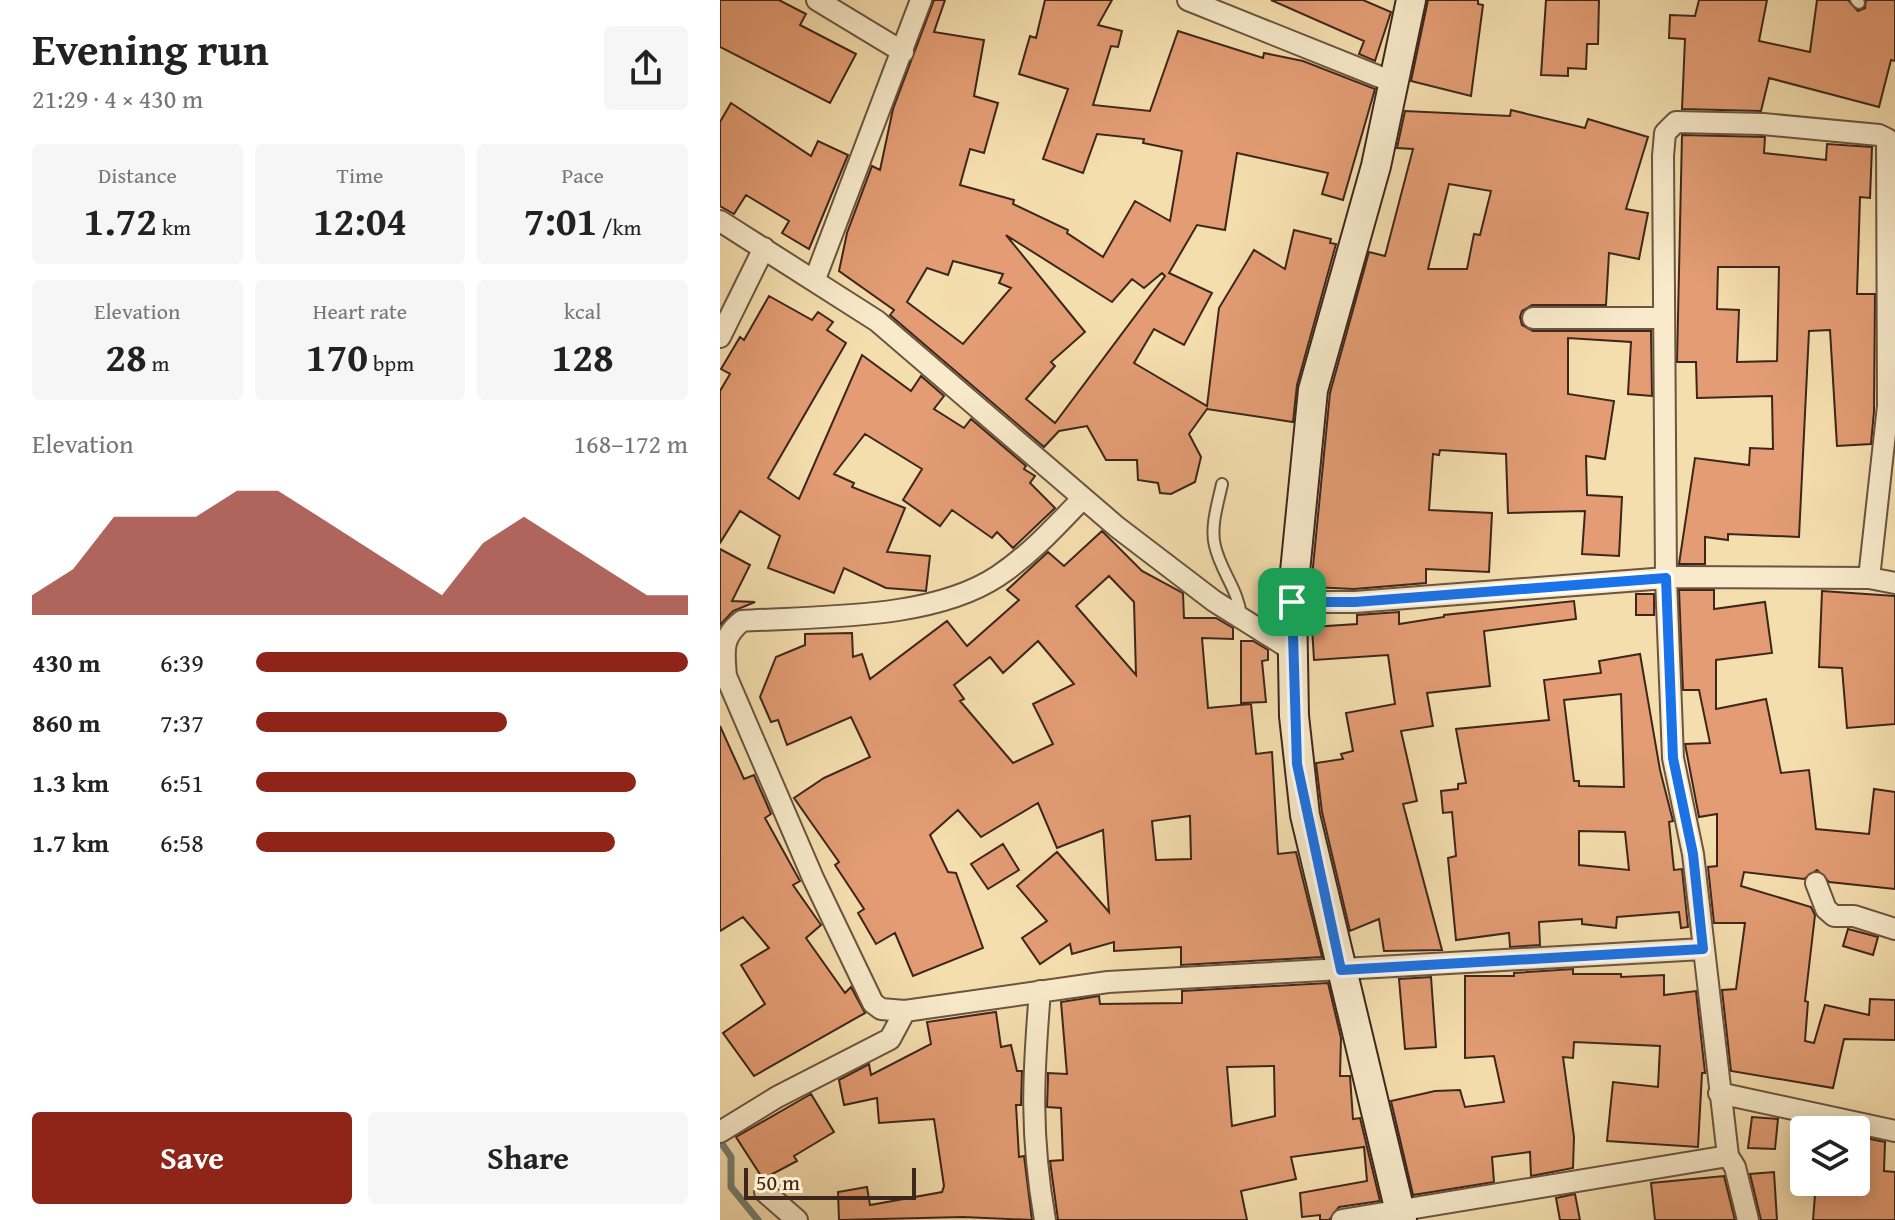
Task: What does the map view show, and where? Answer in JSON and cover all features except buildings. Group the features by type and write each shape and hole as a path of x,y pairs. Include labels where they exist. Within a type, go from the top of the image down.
{"street":[{"path":"817,0 903,52"},
{"path":"815,279 921,0"},
{"path":"1188,0 1395,83"},
{"path":"1400,1215 1341,970 1297,764 1292,602 1313,390 1395,83 1411,0"},
{"path":"1748,1220 1735,1167 1728,1156 1693,854 1673,758 1666,578 1663,156 1668,127 1676,122 1763,124 1879,135 1887,139 1888,406 1869,578"},
{"path":"720,221 877,321 1162,562 1292,650"},
{"path":"720,337 764,248"},
{"path":"1533,318 1664,318"},
{"path":"1083,498 1018,562 995,578 940,600 894,612 742,621 728,632 723,647 726,676 813,878 873,1003 881,1009 905,1011 1108,982 1703,949"},
{"path":"1292,602 1355,602 1666,578 1869,578 1895,583"},
{"path":"1816,883 1826,909 1834,916 1854,916 1895,929"},
{"path":"1040,991 1032,1095 1034,1157 1045,1220"},
{"path":"720,1132 777,1097 890,1039 905,1011"},
{"path":"1719,1093 1895,1131"},
{"path":"1342,1220 1400,1215 1728,1156"},
{"path":"765,1192 797,1220"}],"lane":[{"path":"1222,484 1214,530 1215,547 1239,594 1242,618"}],"waterway":[{"path":"720,1141 731,1157 731,1187 758,1220"}],"route":[{"path":"1666,578 1667,670 1673,758 1693,854 1703,949 1341,970 1305,815 1297,764 1292,602 1355,602 1492,589 1666,578"}]}
